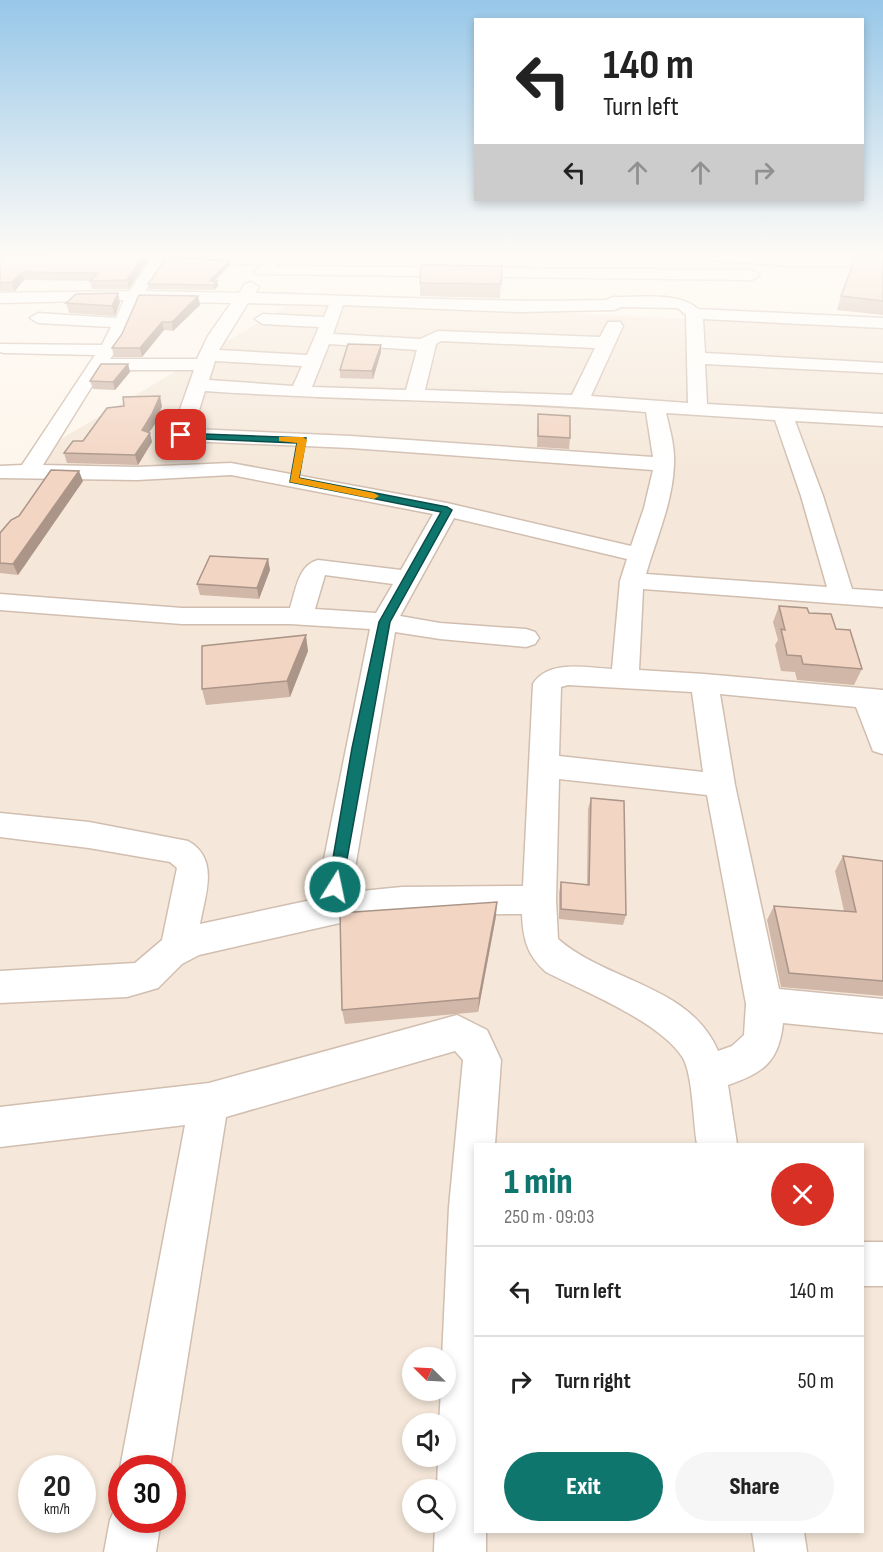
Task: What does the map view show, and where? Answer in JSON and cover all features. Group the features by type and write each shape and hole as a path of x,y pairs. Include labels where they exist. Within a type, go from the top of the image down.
{"street":[{"path":"2,350 30,327 39,325"},
{"path":"29,470 102,358 120,325"},
{"path":"157,473 181,435 197,385 218,335 224,325"},
{"path":"292,325 326,330 383,343 427,345"},
{"path":"300,392 328,325"},
{"path":"383,343 389,325"},
{"path":"579,401 614,325"},
{"path":"694,325 698,410"},
{"path":"802,325 812,364"},
{"path":"880,325 883,341"},
{"path":"414,396 427,345 432,338 445,335 606,343"},
{"path":"2,350 102,358 313,361"},
{"path":"695,358 883,368"},
{"path":"197,385 300,392 579,401 883,420"},
{"path":"625,679 632,581 657,498 664,464 662,438 655,407"},
{"path":"783,415 812,496 842,596"},
{"path":"181,435 303,440 664,464"},
{"path":"294,480 303,440"},
{"path":"0,472 29,470 157,473 210,468 231,469 447,510 641,555"},
{"path":"331,911 359,748 384,622 447,510"},
{"path":"300,617 315,569 318,567 409,578"},
{"path":"632,581 883,599"},
{"path":"0,602 182,616 300,617 384,622 440,632 526,638"},
{"path":"717,1143 706,1073 696,1046 671,1020 558,961 546,950 540,937 539,900 547,684 554,678 568,676 704,683 875,700 883,743"},
{"path":"704,683 720,785 764,1004 766,1028 762,1043 746,1061 706,1073"},
{"path":"544,765 720,785"},
{"path":"0,825 100,837 177,850 187,856 193,868 178,948"},
{"path":"0,987 127,981 145,977 178,948 192,941 362,904 402,901 539,900"},
{"path":"764,1004 883,1016"},
{"path":"0,1127 208,1103 457,1033 469,1037 478,1045 482,1060 477,1143"},
{"path":"147,1455 208,1103"},
{"path":"460,1552 474,1191"},
{"path":"864,1263 883,1264"},
{"path":"130,1552 134,1533"},
{"path":"778,1533 781,1552"}],"shaded area":[{"path":"254,325 827,325 883,328 883,1552 0,1552 0,475"}],"building":[{"path":"126,325 159,325 140,348 112,348"},
{"path":"348,344 381,345 372,371 340,370"},
{"path":"101,364 128,364 113,382 90,381"},
{"path":"160,396 142,430 150,433 135,455 64,453 73,441 83,441 107,408 124,406 123,397"},
{"path":"538,414 570,416 570,438 538,436"},
{"path":"51,470 79,471 13,564 0,563 0,533 11,520 19,516"},
{"path":"210,556 268,559 257,588 197,584"},
{"path":"779,606 807,608 809,613 831,614 836,629 850,630 862,669 803,664 801,656 787,655 781,629 785,630"},
{"path":"306,635 287,681 202,689 202,646"},
{"path":"591,798 624,801 626,915 561,909 561,882 589,885"},
{"path":"843,856 883,861 883,981 789,973 774,906 856,912"},
{"path":"497,902 479,998 342,1010 340,913"}],"slow traffic":[{"path":"282,439 303,440 294,480 374,496"}],"route":[{"path":"181,435 303,440 294,480 447,510 384,622 335,887"}]}
